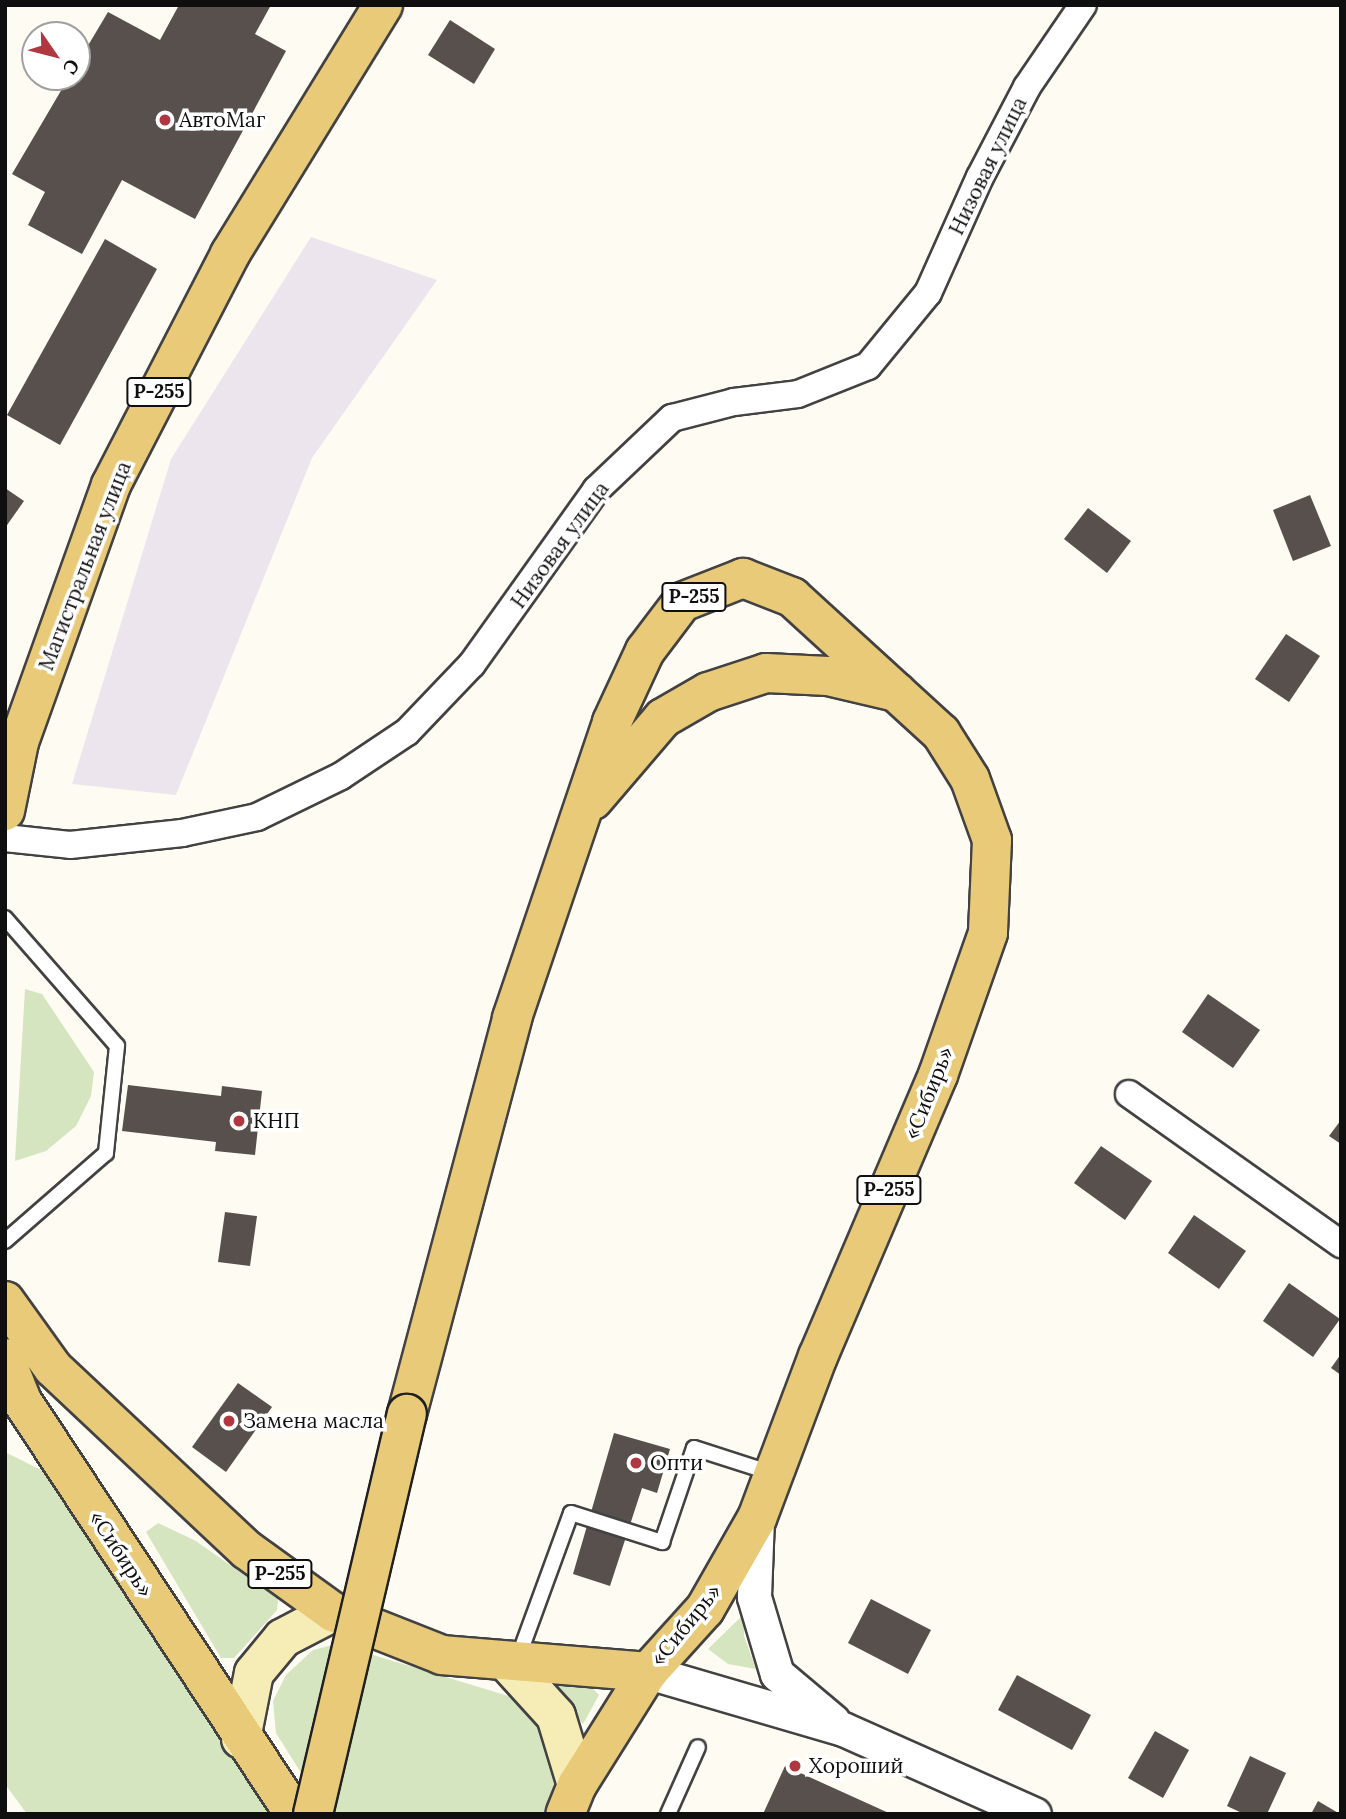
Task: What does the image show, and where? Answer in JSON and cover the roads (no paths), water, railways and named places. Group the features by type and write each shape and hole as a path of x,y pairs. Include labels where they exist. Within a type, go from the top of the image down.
{"main road":[{"name":"Магистральная улица","path":"5,811 19,742 111,485 230,254 383,5"},
{"name":"«Сибирь»","path":"313,1814 407,1414 512,1018 612,722 645,651 682,602 743,578 792,597 902,693 942,733 975,792 992,840 989,933 938,1075 818,1356 757,1518 705,1609 648,1672 571,1799"},
{"name":"«Сибирь»","path":"581,814 663,718 708,691 766,673 828,677 902,693"},
{"name":"«Сибирь»","path":"5,1301 53,1368 247,1550 332,1612 442,1655 648,1672"},
{"name":"«Сибирь»","path":"5,1358 22,1401 241,1739 294,1814"},
{"path":"241,1739 254,1673 283,1638 332,1612"},
{"path":"511,1662 556,1716 571,1799"}],"street":[{"name":"Низовая улица","path":"5,838 70,845 182,832 257,817 341,776 407,732 471,664 596,490 672,418 734,402 798,394 868,366 928,293 980,177 1027,87 1083,5"},
{"path":"1129,1094 1341,1244"},
{"path":"757,1518 754,1597 777,1674 843,1729"},
{"path":"648,1672 843,1729 1034,1814"}],"lane":[{"path":"5,918 117,1046 106,1153 5,1241"},
{"path":"511,1662 570,1513 662,1542 694,1448 773,1474"},
{"path":"668,1814 698,1747"}],"place":[{"name":"АвтоМаг","path":"165,120"},
{"name":"КНП","path":"239,1121"},
{"name":"Замена масла","path":"229,1421"},
{"name":"Опти","path":"636,1463"},
{"name":"Хороший","path":"795,1766"}]}
